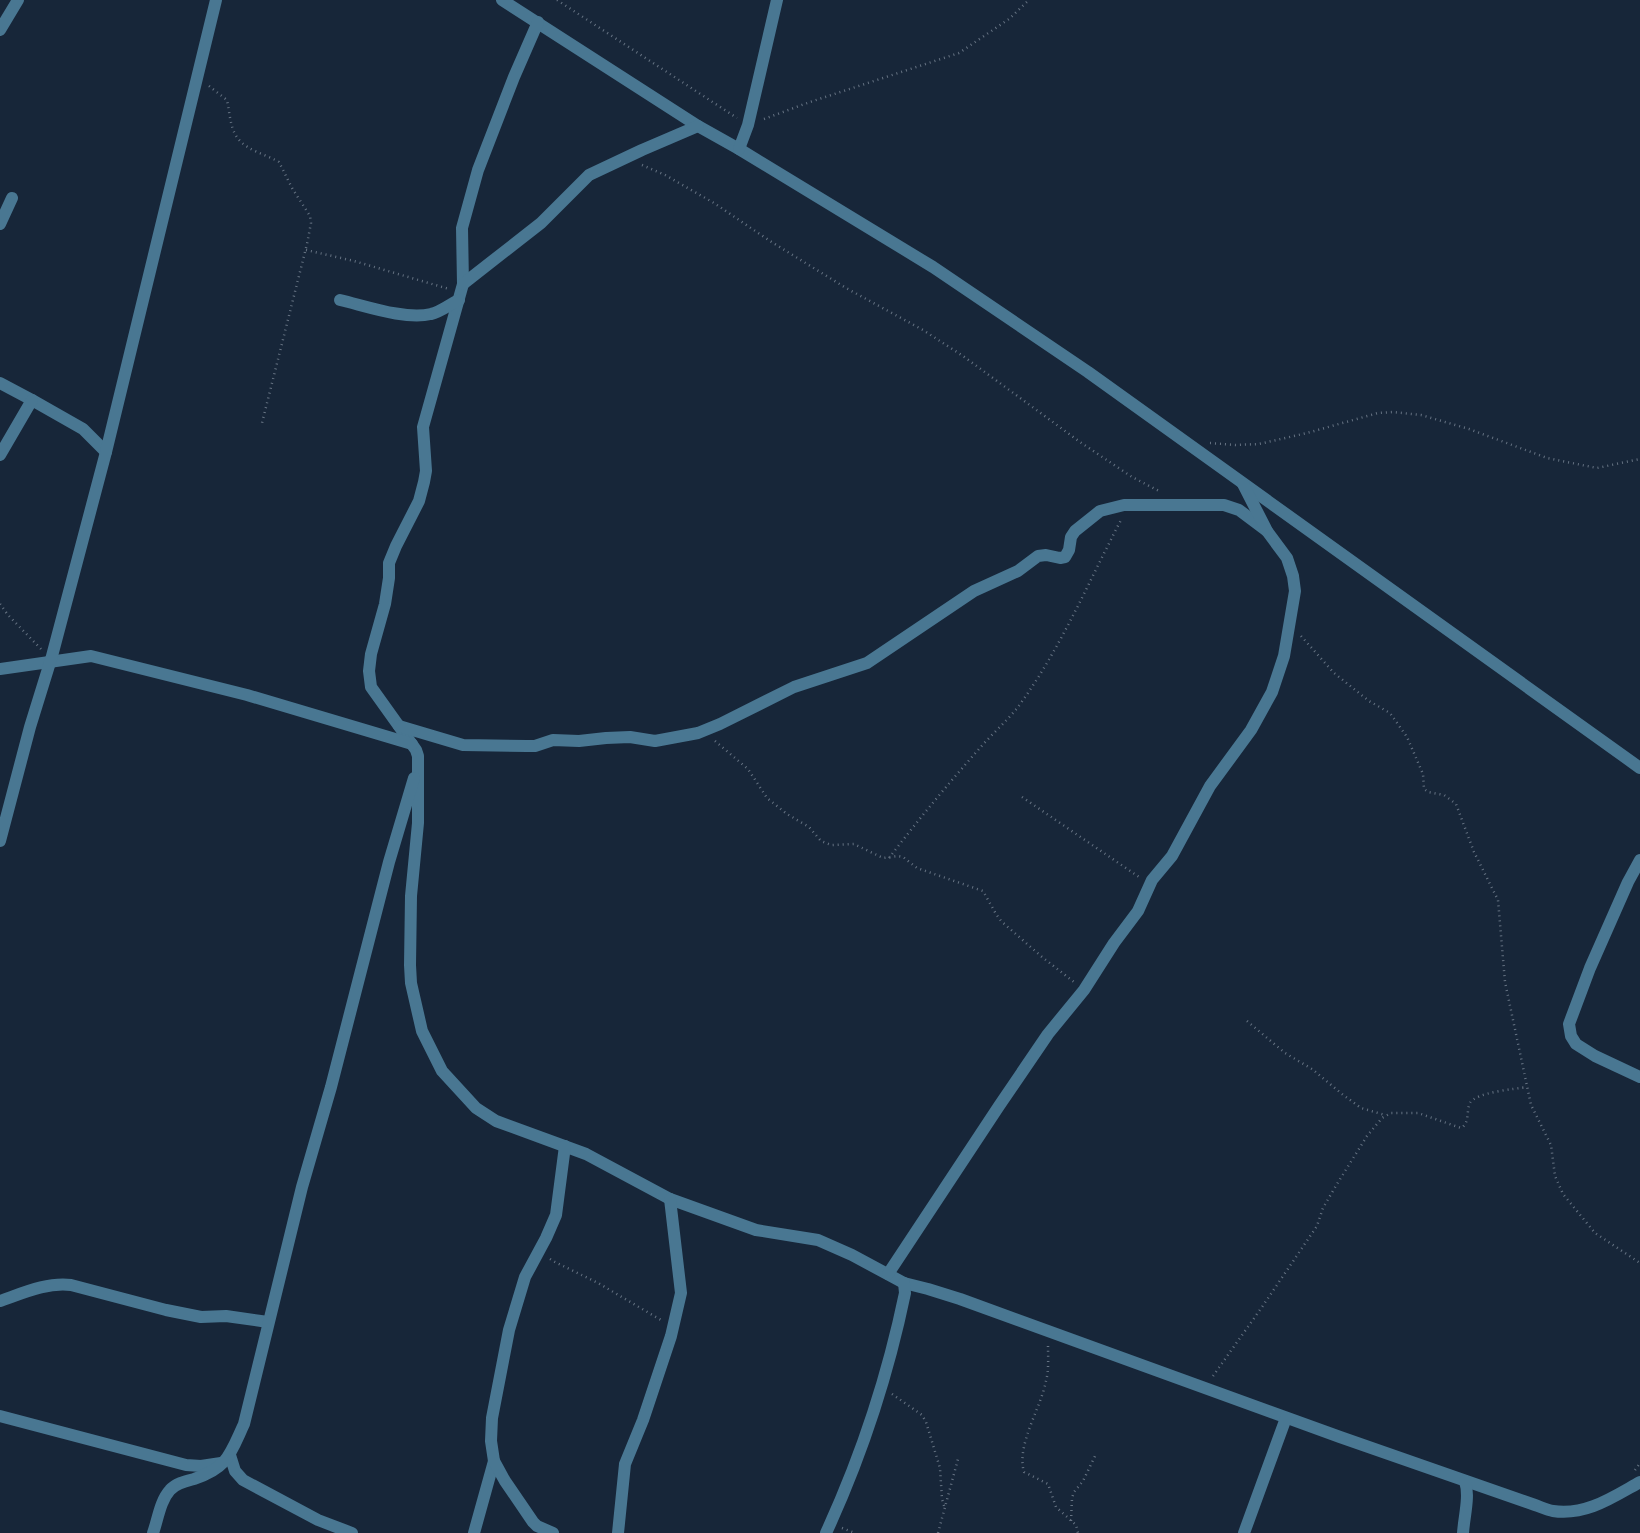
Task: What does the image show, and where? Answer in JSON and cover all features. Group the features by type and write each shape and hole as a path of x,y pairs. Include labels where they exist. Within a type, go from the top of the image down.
{"street":[{"path":"0,30 18,0"},
{"path":"0,840 106,452 216,0"},
{"path":"502,0 698,126 933,267 1088,372 1640,768"},
{"path":"739,149 748,125 777,0"},
{"path":"538,22 514,77 478,170 462,228 461,292 423,427 426,471 424,482 419,501 389,562 389,578 384,604 370,654 369,671 371,687 412,744 418,756 418,823 411,896 411,983 422,1031 442,1071 476,1108 496,1121 586,1154 670,1199 756,1230 818,1240 852,1255 904,1283 960,1299 1465,1481 1553,1511 1585,1509 1599,1505 1640,1482"},
{"path":"340,300 405,315 433,314 541,223 590,175 698,126"},
{"path":"0,224 12,198"},
{"path":"0,384 83,429 106,452"},
{"path":"2,448 32,400"},
{"path":"888,1274 1048,1034 1084,990 1114,943 1138,912 1150,885 1172,856 1210,786 1250,730 1272,692 1284,656 1295,592 1293,576 1287,558 1267,531 1242,482"},
{"path":"399,726 463,745 536,746 554,740 630,737 655,741 702,731 794,687 867,663 974,591 1018,571 1038,556 1064,557 1069,550 1075,531 1096,513 1128,505 1224,505 1238,510 1267,531"},
{"path":"0,668 51,658 91,656 247,695 412,744"},
{"path":"153,1533 164,1498 170,1489 180,1483 206,1475 228,1459 244,1424 302,1187 331,1087 389,862 418,765"},
{"path":"1640,860 1628,882 1590,968 1569,1024 1570,1036 1576,1044 1595,1056 1640,1077"},
{"path":"552,1533 533,1522 505,1481 494,1460 491,1441 492,1418 509,1330 525,1277 556,1215 565,1146"},
{"path":"618,1533 625,1464 643,1420 671,1336 681,1293 670,1199"},
{"path":"826,1533 857,1458 882,1380 898,1325 905,1293 904,1283"},
{"path":"0,1301 38,1288 60,1284 71,1285 166,1310 201,1317 226,1316 268,1322"},
{"path":"0,1416 186,1465 201,1466 228,1459"},
{"path":"1244,1533 1286,1418"},
{"path":"228,1459 243,1480 327,1528 352,1533"},
{"path":"474,1533 494,1460"},
{"path":"1463,1533 1465,1506 1469,1491 1465,1481"}],"path":[{"path":"557,0 748,125 818,99 959,54 1009,19 1029,0"},
{"path":"201,66 206,83 227,100 233,131 238,141 276,160 282,166 292,188 310,216 311,223 306,250 262,423"},
{"path":"625,158 665,175 714,203 770,241 846,288 923,330 963,356 1080,442 1132,477 1160,492"},
{"path":"306,250 354,261 461,292"},
{"path":"1208,443 1259,444 1378,413 1393,412 1421,415 1469,429 1547,458 1597,468 1640,459"},
{"path":"889,858 926,810 1016,708 1037,678 1070,620 1128,505"},
{"path":"0,604 37,646 51,658"},
{"path":"1291,617 1296,632 1334,673 1369,701 1390,713 1407,736 1423,774 1426,791 1444,795 1456,804 1474,852 1498,900 1506,982 1527,1087 1531,1105 1550,1146 1555,1176 1563,1194 1595,1233 1640,1263"},
{"path":"702,731 748,769 767,798 787,814 808,827 821,841 831,845 854,844 878,857 903,857 917,868 983,891 1001,921 1084,990"},
{"path":"1022,797 1150,885"},
{"path":"1247,1021 1285,1053 1312,1069 1361,1108 1387,1116"},
{"path":"1204,1388 1273,1292 1317,1226 1323,1208 1367,1136 1382,1118 1390,1113 1418,1113 1461,1128 1466,1123 1469,1106 1474,1099 1490,1093 1527,1087"},
{"path":"546,1238 546,1254 555,1262 598,1283 658,1318 666,1325 671,1336"},
{"path":"1044,1330 1048,1341 1046,1381 1026,1440 1021,1463 1024,1472 1048,1484 1056,1507 1076,1525 1078,1533"},
{"path":"882,1380 892,1395 922,1415 926,1422 940,1468 942,1499 945,1508"},
{"path":"1071,1521 1074,1492 1083,1481 1096,1454"},
{"path":"938,1533 958,1458"}]}
